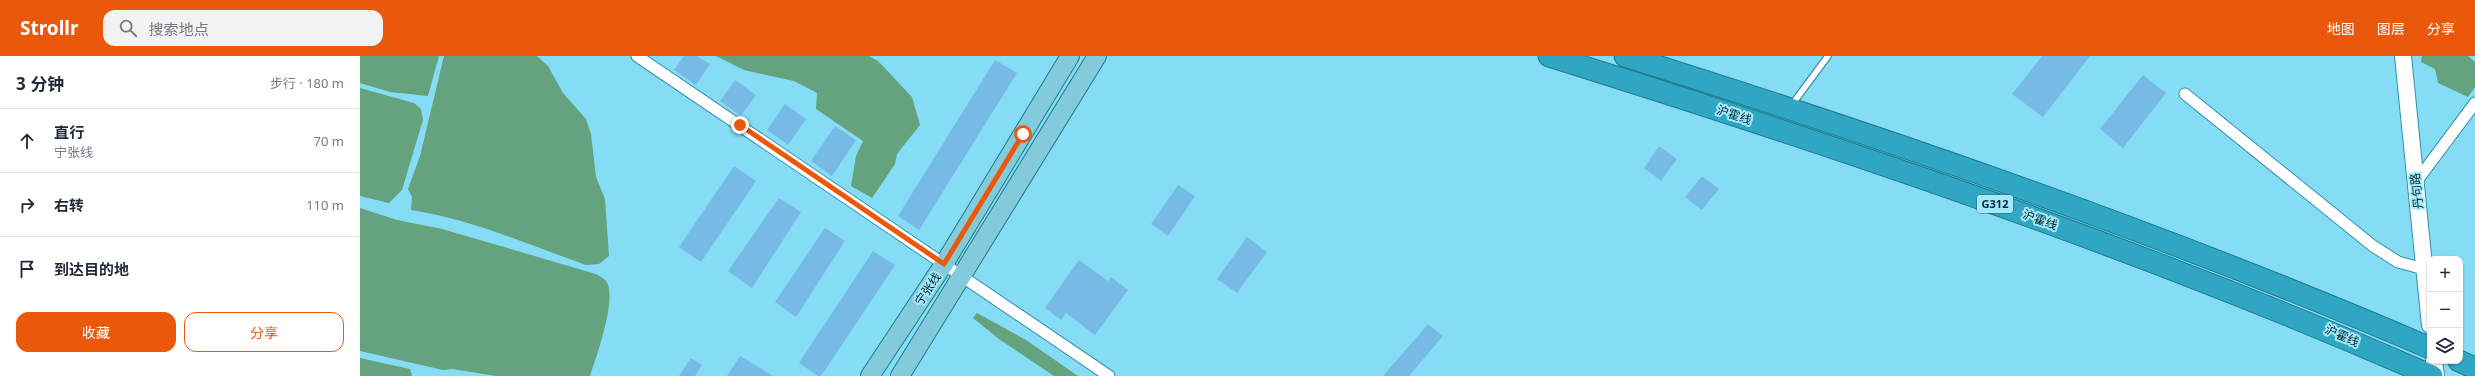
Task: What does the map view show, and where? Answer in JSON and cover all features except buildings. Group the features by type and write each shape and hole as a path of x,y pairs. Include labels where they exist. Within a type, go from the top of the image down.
{"highway":[{"name":"沪霍线","path":"1549,56 1782,131 2052,225 2311,323 2432,376"},
{"name":"沪霍线","path":"1625,56 1789,109 2039,195 2317,300 2427,347"},
{"path":"1782,131 1789,109"},
{"path":"2463,363 2475,368"}],"main road":[{"name":"宁张线","path":"870,376 944,264 1070,56"},
{"name":"宁张线","path":"900,376 1097,56"}],"street":[{"path":"638,56 1109,376"},
{"name":"丹句路","path":"2403,56 2427,297"},
{"path":"2186,94 2373,246 2398,262 2424,269"},
{"path":"2416,182 2475,103"},
{"path":"2434,364 2436,376"}],"lane":[{"path":"1789,109 1828,56"}],"shaded area":[{"path":"360,56 439,56 428,96 390,92 360,83"},
{"path":"444,56 537,56 548,66 563,93 586,119 591,134 596,177 605,199 609,256 599,264 586,265 478,226 433,214 411,210 412,197 408,189 420,156"},
{"path":"716,56 869,56 878,61 912,97 920,125 897,154 895,164 872,198 851,186 856,156 863,141 816,109 817,93 794,81 744,70"},
{"path":"2422,56 2468,56 2475,62 2475,87 2468,97 2438,83 2435,69 2421,62"},
{"path":"360,88 414,103 421,109 423,120 402,190 389,203 360,196"},
{"path":"360,208 397,220 442,229 596,274 603,278 609,289 608,313 601,342 590,376 496,376 452,369 443,370 360,351"},
{"path":"977,313 1026,340 1078,376 1054,376 999,339 973,318"},
{"path":"360,358 410,369 412,376 360,376"}],"route":[{"path":"740,125 944,264 1023,134"}]}
